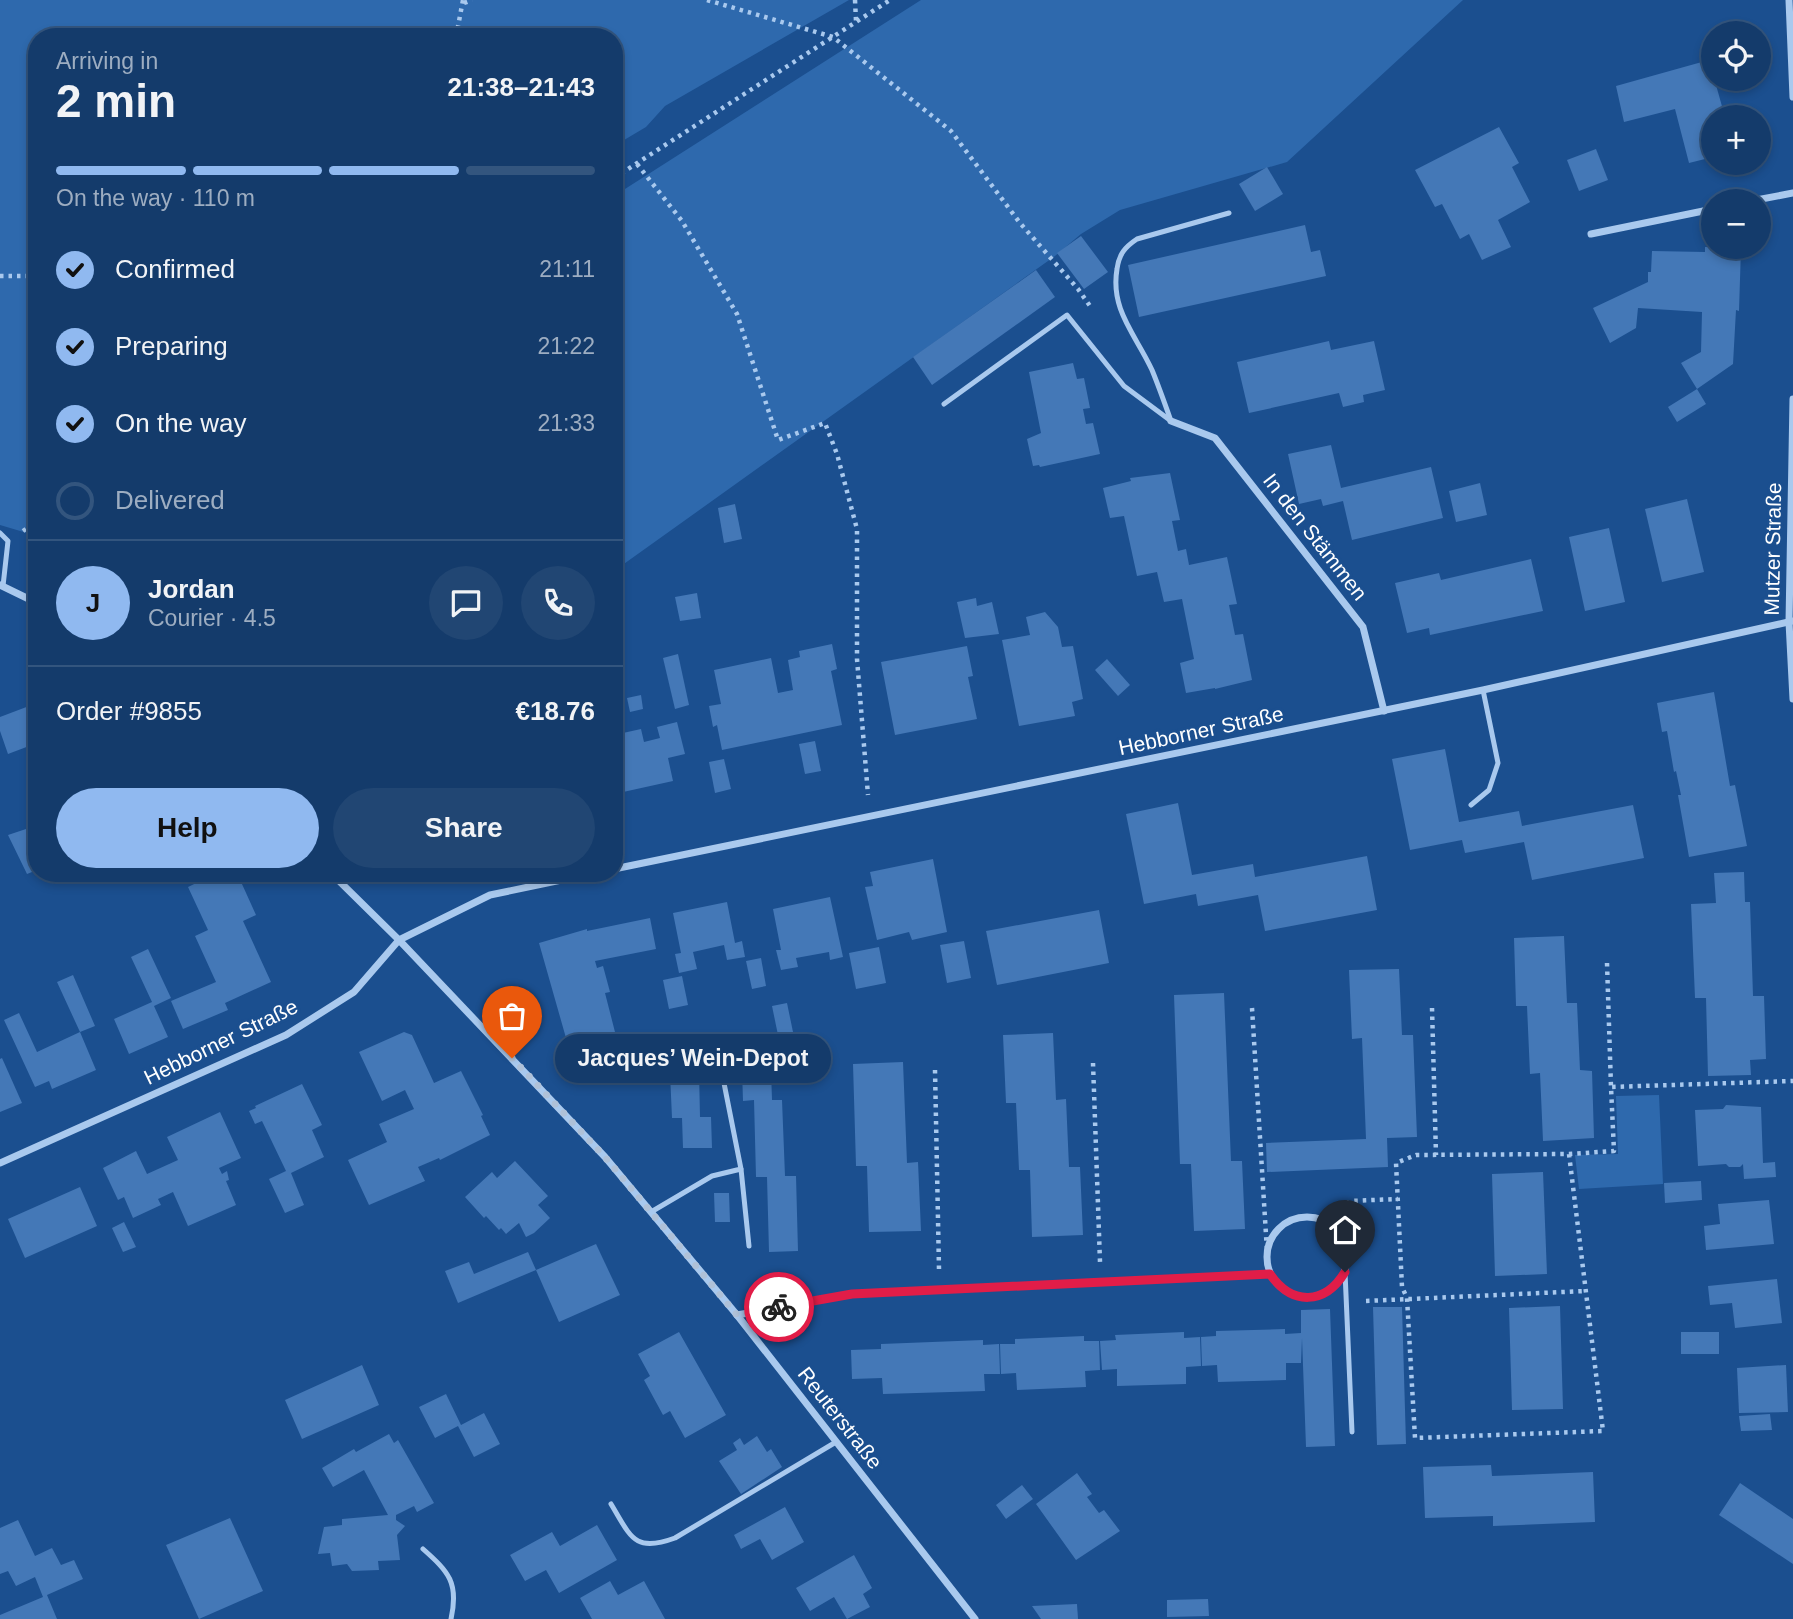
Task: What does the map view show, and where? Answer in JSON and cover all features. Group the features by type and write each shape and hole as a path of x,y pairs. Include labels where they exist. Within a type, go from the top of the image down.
{"street":[{"path":"1789,0 1793,97"},
{"path":"1771,197 1793,193"},
{"path":"1591,234 1701,211"},
{"name":"Mutzer Straße","path":"1793,399 1793,699"},
{"name":"In den Stämmen","path":"1171,421 1215,438 1363,627 1384,711"},
{"path":"1,585 28,599"},
{"name":"Hebborner Straße","path":"623,867 1384,711 1791,622"},
{"name":"Reuterstraße","path":"340,882 399,940 605,1157 737,1315 975,1619"},
{"name":"Hebborner Straße","path":"0,1163 286,1035 354,992 399,940 490,895 552,882"},
{"path":"1308,1216 1330,1223 1340,1233 1348,1258 1345,1272 1328,1292 1315,1297 1302,1297 1278,1286 1270,1274 1267,1251 1277,1230 1286,1222 1308,1216"},
{"path":"737,1315 852,1294 1270,1274"}],"lane":[{"path":"1171,421 1151,369 1117,304 1115,277 1120,254 1127,245 1138,239 1229,212"},
{"path":"944,404 1067,315 1124,386 1171,421"},
{"path":"0,533 8,541 1,585"},
{"path":"1471,805 1489,790 1498,763 1483,690"},
{"path":"722,1073 741,1169 748,1246"},
{"path":"652,1212 712,1176 741,1169"},
{"path":"1345,1272 1352,1432"},
{"path":"611,1504 630,1536 642,1543 656,1545 675,1538 836,1442"},
{"path":"423,1549 444,1567 452,1581 455,1601 451,1619"}],"path":[{"path":"458,28 463,2 472,0"},
{"path":"707,0 833,37 951,131 1020,223 1079,289 1094,311"},
{"path":"855,0 856,21"},
{"path":"623,173 890,0"},
{"path":"637,164 682,221 737,314 778,440 825,422 837,454 857,529 857,659 870,817"},
{"path":"0,275 28,276"},
{"path":"1569,1154 1603,1431 1415,1438 1407,1298 1402,1287 1396,1163 1416,1155 1614,1151 1607,963"},
{"path":"1252,1008 1267,1251"},
{"path":"1432,1008 1436,1156"},
{"path":"1093,1063 1101,1283"},
{"path":"935,1070 940,1290"},
{"path":"1611,1087 1793,1081"},
{"path":"1330,1223 1350,1201 1398,1199"},
{"path":"1345,1272 1364,1301 1585,1291"}],"shaded area":[{"path":"0,0 849,0 665,106 646,127 623,141 623,28 28,28 28,533 0,525"},
{"path":"921,0 1463,0 1287,162 1120,210 1081,234 1055,256 623,565 623,190"},
{"path":"1659,1095 1663,1184 1579,1189 1575,1155 1618,1154 1616,1096"}],"building":[{"path":"1701,62 1701,91 1718,91 1722,105 1701,105 1701,160 1689,163 1675,109 1624,122 1616,86"},
{"path":"1499,127 1519,163 1512,167 1530,202 1498,220 1511,247 1482,260 1469,234 1460,239 1442,204 1435,207 1415,170"},
{"path":"1596,149 1608,180 1579,191 1567,160"},
{"path":"1267,167 1283,194 1255,211 1239,184"},
{"path":"1305,225 1311,252 1320,250 1326,276 1139,317 1128,265"},
{"path":"1081,236 1108,272 1084,289 1057,253"},
{"path":"1652,251 1701,252 1701,259 1741,259 1739,311 1736,310 1733,364 1697,389 1681,363 1701,352 1702,312 1638,308 1636,328 1610,343 1593,308 1648,282"},
{"path":"1036,270 1055,297 932,385 913,357"},
{"path":"1329,341 1331,350 1374,341 1385,390 1363,395 1364,402 1343,407 1339,393 1249,413 1237,362"},
{"path":"1073,363 1077,379 1084,378 1090,408 1083,409 1086,424 1093,423 1100,454 1040,467 1033,466 1027,439 1041,433 1029,372"},
{"path":"1697,389 1706,404 1677,422 1668,407"},
{"path":"1331,445 1341,488 1431,467 1443,518 1352,540 1343,501 1323,506 1321,499 1299,504 1288,454"},
{"path":"1170,473 1180,520 1172,521 1178,551 1186,549 1189,565 1227,557 1237,604 1229,605 1235,635 1243,634 1252,680 1186,693 1180,663 1194,659 1182,599 1164,602 1157,572 1137,576 1124,516 1110,518 1103,488 1131,481 1130,478"},
{"path":"1480,483 1487,515 1456,522 1449,491"},
{"path":"1687,499 1704,572 1662,582 1645,509"},
{"path":"735,504 742,539 724,543 718,508"},
{"path":"1609,528 1625,602 1585,611 1569,537"},
{"path":"1531,559 1543,611 1430,635 1429,628 1407,633 1395,583 1439,573 1441,580"},
{"path":"697,593 701,618 680,621 675,597"},
{"path":"976,598 977,606 992,602 999,634 965,638 957,602"},
{"path":"1045,612 1058,627 1062,647 1073,646 1083,699 1072,702 1075,716 1019,726 1002,640 1030,635 1026,617"},
{"path":"832,644 837,669 831,671 842,725 722,750 717,725 713,727 709,706 721,704 714,670 771,658 778,693 793,690 788,660 800,657 799,651"},
{"path":"967,646 973,676 968,677 977,719 895,735 881,662"},
{"path":"678,654 689,705 675,709 663,658"},
{"path":"1107,659 1130,685 1118,696 1095,670"},
{"path":"1714,692 1730,786 1735,785 1747,846 1689,857 1678,795 1681,795 1667,731 1662,732 1657,703"},
{"path":"641,695 643,709 630,712 627,698"},
{"path":"28,706 28,746 8,754 0,731 0,717"},
{"path":"677,722 685,754 668,758 673,781 623,792 623,733 641,729 644,742 660,738 657,727"},
{"path":"815,741 821,771 805,774 799,744"},
{"path":"1445,749 1459,822 1519,811 1522,826 1633,805 1644,858 1532,880 1524,842 1465,853 1462,840 1410,850 1392,759"},
{"path":"724,759 731,789 715,793 709,762"},
{"path":"1178,803 1192,875 1253,864 1255,877 1367,856 1377,910 1265,931 1258,895 1198,906 1196,894 1144,904 1126,814"},
{"path":"28,828 28,874 27,874 8,835"},
{"path":"933,859 947,932 912,940 909,932 877,940 865,887 873,886 870,872"},
{"path":"1744,872 1745,902 1750,902 1753,996 1764,996 1766,1059 1750,1060 1751,1075 1708,1076 1706,998 1695,998 1691,904 1716,903 1714,873"},
{"path":"198,882 241,882 256,915 243,921 271,982 225,1003 228,1010 183,1029 171,1001 216,982 195,936 208,930 188,887"},
{"path":"830,897 843,957 830,960 829,952 796,958 798,967 781,970 776,950 781,950 773,909"},
{"path":"727,902 735,943 742,941 745,957 727,960 724,945 693,952 697,969 679,973 675,954 681,953 673,913"},
{"path":"1099,910 1109,963 997,985 986,931"},
{"path":"650,918 656,949 595,961 597,968 603,966 610,992 605,993 615,1032 568,1045 539,943 587,929"},
{"path":"1564,936 1567,1003 1577,1003 1580,1070 1592,1071 1594,1138 1543,1141 1540,1073 1530,1074 1527,1006 1516,1006 1514,938"},
{"path":"964,941 971,978 947,983 940,945"},
{"path":"879,947 886,983 856,989 849,953"},
{"path":"148,949 171,998 154,1006 168,1037 129,1054 114,1019 152,1002 131,957"},
{"path":"761,958 766,986 752,989 746,961"},
{"path":"1399,969 1402,1035 1413,1035 1417,1137 1387,1138 1388,1167 1267,1172 1266,1143 1366,1139 1362,1038 1352,1039 1349,970"},
{"path":"73,975 95,1026 80,1032 57,982"},
{"path":"682,976 688,1005 669,1009 663,980"},
{"path":"1224,993 1231,1161 1242,1161 1245,1229 1194,1231 1191,1164 1180,1164 1174,995"},
{"path":"787,1003 793,1032 778,1035 772,1006"},
{"path":"19,1013 37,1052 80,1032 96,1070 52,1089 49,1081 35,1087 4,1020"},
{"path":"404,1032 412,1035 434,1083 461,1071 490,1135 440,1160 439,1158 418,1167 425,1181 369,1205 348,1160 387,1142 379,1124 414,1109 405,1090 382,1101 359,1052"},
{"path":"1053,1033 1056,1100 1066,1099 1069,1167 1080,1167 1083,1235 1032,1237 1030,1170 1019,1170 1016,1103 1006,1103 1003,1035"},
{"path":"2,1058 22,1103 0,1112 0,1059"},
{"path":"903,1062 907,1163 918,1162 921,1231 869,1232 867,1166 856,1166 853,1064"},
{"path":"742,1070 771,1070 772,1100 782,1100 785,1176 796,1176 798,1251 769,1252 767,1177 756,1177 754,1100 743,1101"},
{"path":"699,1071 700,1117 711,1117 712,1148 683,1148 682,1118 672,1118 670,1073"},
{"path":"302,1084 322,1125 312,1130 324,1157 291,1173 304,1205 285,1213 269,1179 286,1171 262,1121 255,1124 249,1111"},
{"path":"1726,1105 1761,1107 1763,1163 1775,1162 1776,1177 1744,1179 1743,1164 1740,1167 1729,1167 1726,1164 1698,1166 1695,1110 1723,1109"},
{"path":"220,1112 241,1158 219,1168 222,1174 227,1171 229,1180 226,1181 236,1205 188,1226 173,1192 158,1199 161,1205 133,1218 124,1197 118,1200 103,1168 136,1151 147,1174 178,1160 167,1137"},
{"path":"515,1161 548,1196 538,1205 550,1218 526,1237 519,1223 506,1234 501,1228 499,1230 465,1197 492,1172 497,1178"},
{"path":"1543,1172 1547,1274 1495,1276 1492,1174"},
{"path":"1701,1181 1702,1200 1665,1203 1664,1183"},
{"path":"80,1187 97,1226 25,1258 8,1219"},
{"path":"714,1193 729,1193 730,1222 715,1222"},
{"path":"1769,1200 1774,1244 1706,1250 1704,1226 1720,1224 1718,1204"},
{"path":"124,1222 136,1247 123,1252 112,1228"},
{"path":"596,1244 620,1295 559,1322 536,1270"},
{"path":"528,1252 536,1270 458,1303 445,1271 469,1262 474,1274"},
{"path":"1777,1279 1782,1323 1735,1328 1732,1303 1710,1305 1708,1286"},
{"path":"1560,1306 1563,1409 1512,1410 1509,1308"},
{"path":"1373,1307 1402,1307 1406,1444 1377,1445"},
{"path":"1330,1309 1335,1446 1306,1447 1302,1338 1301,1363 1286,1363 1286,1380 1218,1382 1217,1365 1202,1366 1201,1337 1216,1336 1216,1331 1285,1329 1285,1334 1301,1333 1301,1310"},
{"path":"679,1332 726,1415 685,1438 670,1411 663,1415 644,1380 650,1376 638,1354"},
{"path":"1184,1332 1184,1338 1200,1337 1201,1366 1186,1367 1186,1384 1117,1386 1117,1369 1102,1370 1100,1341 1116,1340 1115,1335"},
{"path":"1681,1332 1719,1332 1719,1354 1681,1354"},
{"path":"1084,1336 1084,1341 1099,1341 1100,1370 1085,1371 1086,1387 1017,1390 1016,1373 1001,1374 1000,1344 1015,1344 1015,1339"},
{"path":"983,1340 983,1345 999,1344 1000,1374 984,1374 985,1391 883,1394 882,1378 852,1379 851,1350 881,1349 881,1344"},
{"path":"362,1365 379,1405 302,1439 285,1400"},
{"path":"1786,1365 1788,1412 1739,1413 1737,1368"},
{"path":"446,1394 461,1425 484,1413 500,1444 474,1457 458,1426 435,1438 419,1407"},
{"path":"1770,1414 1772,1430 1741,1431 1739,1416"},
{"path":"389,1434 394,1443 398,1440 434,1503 417,1512 414,1506 396,1515 396,1520 405,1526 397,1535 400,1560 378,1561 379,1570 352,1571 347,1564 332,1566 330,1553 318,1554 324,1527 342,1525 342,1519 388,1515 364,1470 333,1487 322,1468 354,1449 356,1452"},
{"path":"757,1436 767,1452 771,1449 782,1467 741,1494 719,1461 737,1450 733,1443 740,1438 744,1445"},
{"path":"1491,1465 1492,1476 1593,1472 1595,1522 1493,1526 1493,1516 1425,1518 1423,1467"},
{"path":"1077,1473 1092,1494 1087,1497 1099,1513 1104,1510 1120,1531 1076,1560 1036,1504"},
{"path":"1740,1483 1793,1519 1793,1564 1719,1515"},
{"path":"1022,1485 1033,1499 1006,1519 996,1505"},
{"path":"785,1507 804,1542 772,1560 760,1539 741,1549 734,1535"},
{"path":"230,1518 263,1591 199,1619 166,1545"},
{"path":"18,1520 35,1556 52,1548 61,1565 74,1560 83,1579 47,1595 57,1619 0,1619 0,1615 43,1597 35,1577 16,1586 8,1571 0,1574 0,1528"},
{"path":"597,1525 617,1560 559,1593 546,1570 525,1581 510,1555 552,1532 560,1546"},
{"path":"854,1555 872,1588 863,1594 870,1607 847,1619 834,1597 810,1611 796,1588"},
{"path":"610,1581 618,1595 644,1581 665,1619 592,1619 580,1598"},
{"path":"1208,1599 1209,1616 1167,1617 1167,1600"},
{"path":"1077,1604 1078,1619 1041,1619 1032,1606"}],"way so far":[{"path":"512,1058 605,1157 737,1315 779,1307"}],"place":[{"name":"Jacques’ Wein-Depot","path":"512,1058"}],"route":[{"path":"779,1307 852,1294 1270,1274 1278,1286 1289,1293 1315,1297 1328,1292 1345,1272"}]}
